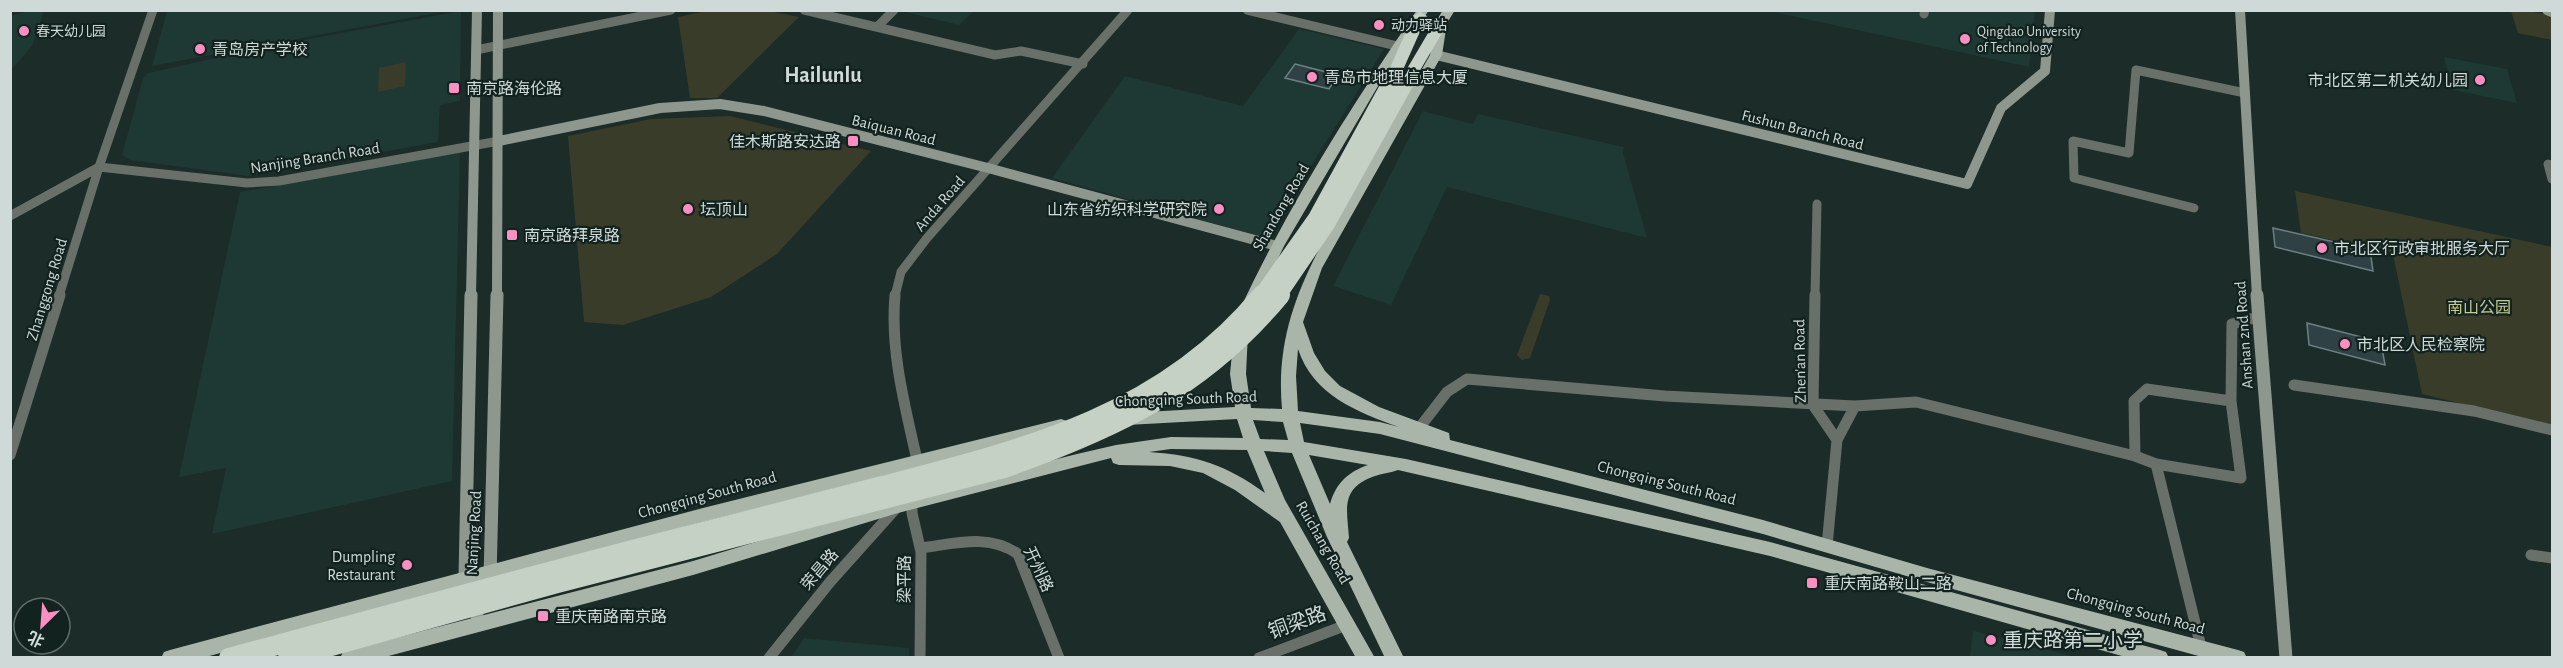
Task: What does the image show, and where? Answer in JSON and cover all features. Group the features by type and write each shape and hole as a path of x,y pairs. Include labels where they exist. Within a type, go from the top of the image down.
{"highway":[{"path":"288,657 556,583 1004,468 1057,450 1140,411 1196,377 1233,347 1269,309 1299,268 1321,233 1398,83 1422,13"},
{"path":"229,657 555,570 1000,456 1050,438 1128,403 1185,369 1221,340 1257,302 1286,263 1398,83 1445,17"}],"main road":[{"name":"Shandong Road","path":"1252,444 1242,413 1238,368 1238,345 1251,297 1277,246 1397,46 1422,13"},
{"path":"1290,416 1290,360 1295,315 1315,268 1436,55 1445,17"},
{"path":"1071,422 1127,408 1185,378 1235,327 1251,297"},
{"path":"1295,315 1304,352 1322,380 1333,390 1371,412 1420,427 1484,455"},
{"name":"Chongqing South Road","path":"170,657 465,577 1071,422 1242,413 1290,416 1380,428 2238,657"},
{"name":"Ruichang Road","path":"1290,416 1299,447 1339,547 1395,657"},
{"path":"348,657 693,568 905,504 1116,451 1172,443 1299,447 1406,465 1770,549 2160,657"},
{"name":"Ruichang Road","path":"1252,444 1259,467 1366,657"},
{"path":"1077,460 1162,458 1197,463 1235,480 1289,521"},
{"path":"1339,547 1338,506 1344,489 1364,473 1379,467 1406,465"}],"street":[{"name":"Zhanggong Road","path":"10,455 99,167 153,10"},
{"name":"Nanjing Road","path":"477,10 476,145 465,577 479,622"},
{"name":"Nanjing Road","path":"479,622 492,570 499,141 498,10"},
{"path":"476,50 671,10"},
{"path":"804,10 995,54 1021,51 1083,64"},
{"path":"878,27 894,10"},
{"name":"Anda Road","path":"917,460 894,337 893,293 901,272 988,168 1083,64 1128,10"},
{"path":"1247,10 1397,46"},
{"name":"Fushun Branch Road","path":"1436,55 1967,184 2001,108 2045,71 2050,10"},
{"name":"Anshan 2nd Road","path":"2240,10 2258,317 2286,657"},
{"path":"2547,10 2553,12"},
{"path":"2194,208 2074,178 2073,141 2129,153 2136,70 2245,93"},
{"name":"Baiquan Road","path":"499,141 660,108 720,104 764,111 988,168 1277,246"},
{"name":"Nanjing Branch Road","path":"99,167 247,183 279,181 499,141"},
{"path":"2553,165 2548,164 2553,179"},
{"path":"10,216 99,167"},
{"name":"Zhen'an Road","path":"1817,204 1813,405 1837,440"},
{"path":"1420,427 1447,392 1467,379 1665,396 1813,405 1855,406 1916,402 2135,456 2156,464 2241,478 2231,401 2232,324 2258,317"},
{"path":"2294,385 2474,411 2553,430"},
{"path":"2135,456 2134,401 2147,389 2231,401"},
{"path":"1827,546 1837,440 1855,406"},
{"path":"2156,464 2201,647"},
{"name":"梁平路","path":"905,504 912,513 920,548 920,657"},
{"name":"荣昌路","path":"770,657 830,582 905,504"},
{"name":"开州路","path":"920,548 989,540 1002,542 1011,548 1018,554 1059,657"},
{"path":"2531,555 2553,558"},
{"name":"铜梁路","path":"1259,657 1349,624"}],"shaded area":[{"name":"春天幼儿园","path":"32,10 44,11 32,46 11,68 11,16"},
{"name":"青岛房产学校","path":"167,11 447,11 152,66"},
{"path":"461,11 460,101 440,105 438,142 248,176 130,160 122,155 143,78 148,73 265,47"},
{"path":"901,11 974,11 959,25"},
{"name":"Qingdao University of Technology","path":"1769,11 2035,11 2029,67"},
{"path":"1299,29 1384,49 1266,238 1052,178 1125,76 1243,106"},
{"name":"市北区第二机关幼儿园","path":"2444,57 2507,69 2517,103 2453,90"},
{"path":"1423,111 1473,124 1478,114 1624,147 1623,153 1647,238 1447,187 1391,305 1333,286"},
{"path":"460,152 452,481 212,534 226,468 179,477 240,192"},
{"name":"重庆路第二小学","path":"1973,631 2076,657 1970,657"},
{"path":"804,638 909,648 909,657 791,657"}],"green space":[{"path":"711,10 769,11 799,17 717,98 690,98 678,17"},
{"path":"2511,11 2552,15 2552,40 2518,33"},
{"path":"406,62 405,86 378,92 379,68"},
{"path":"730,116 871,151 777,254 711,297 623,325 584,322 568,136 651,119"},
{"name":"南山公园","path":"2295,191 2552,247 2552,426 2422,394 2393,254 2301,233"},
{"path":"1540,294 1549,296 1550,300 1530,358 1522,360 1517,355"}],"building":[{"name":"青岛市地理信息大厦","path":"1295,64 1338,75 1329,89 1285,78"},
{"name":"市北区行政审批服务大厅","path":"2273,228 2370,250 2373,271 2275,247"},
{"name":"市北区人民检察院","path":"2307,323 2381,342 2385,365 2309,345"}],"place":[{"name":"动力驿站","path":"1379,25"},
{"name":"春天幼儿园","path":"24,31"},
{"name":"Qingdao University of Technology","path":"1965,39"},
{"name":"青岛房产学校","path":"200,49"},
{"name":"青岛市地理信息大厦","path":"1312,77"},
{"name":"市北区第二机关幼儿园","path":"2480,80"},
{"name":"南京路海伦路","path":"454,88"},
{"name":"佳木斯路安达路","path":"853,141"},
{"name":"坛顶山","path":"688,209"},
{"name":"山东省纺织科学研究院","path":"1219,209"},
{"name":"南京路拜泉路","path":"512,235"},
{"name":"市北区行政审批服务大厅","path":"2322,248"},
{"name":"市北区人民检察院","path":"2345,344"},
{"name":"Dumpling Restaurant","path":"407,565"},
{"name":"重庆南路鞍山二路","path":"1812,583"},
{"name":"重庆南路南京路","path":"543,616"},
{"name":"重庆路第二小学","path":"1991,640"}],"district":[{"name":"Hailunlu","path":"823,74"}]}
